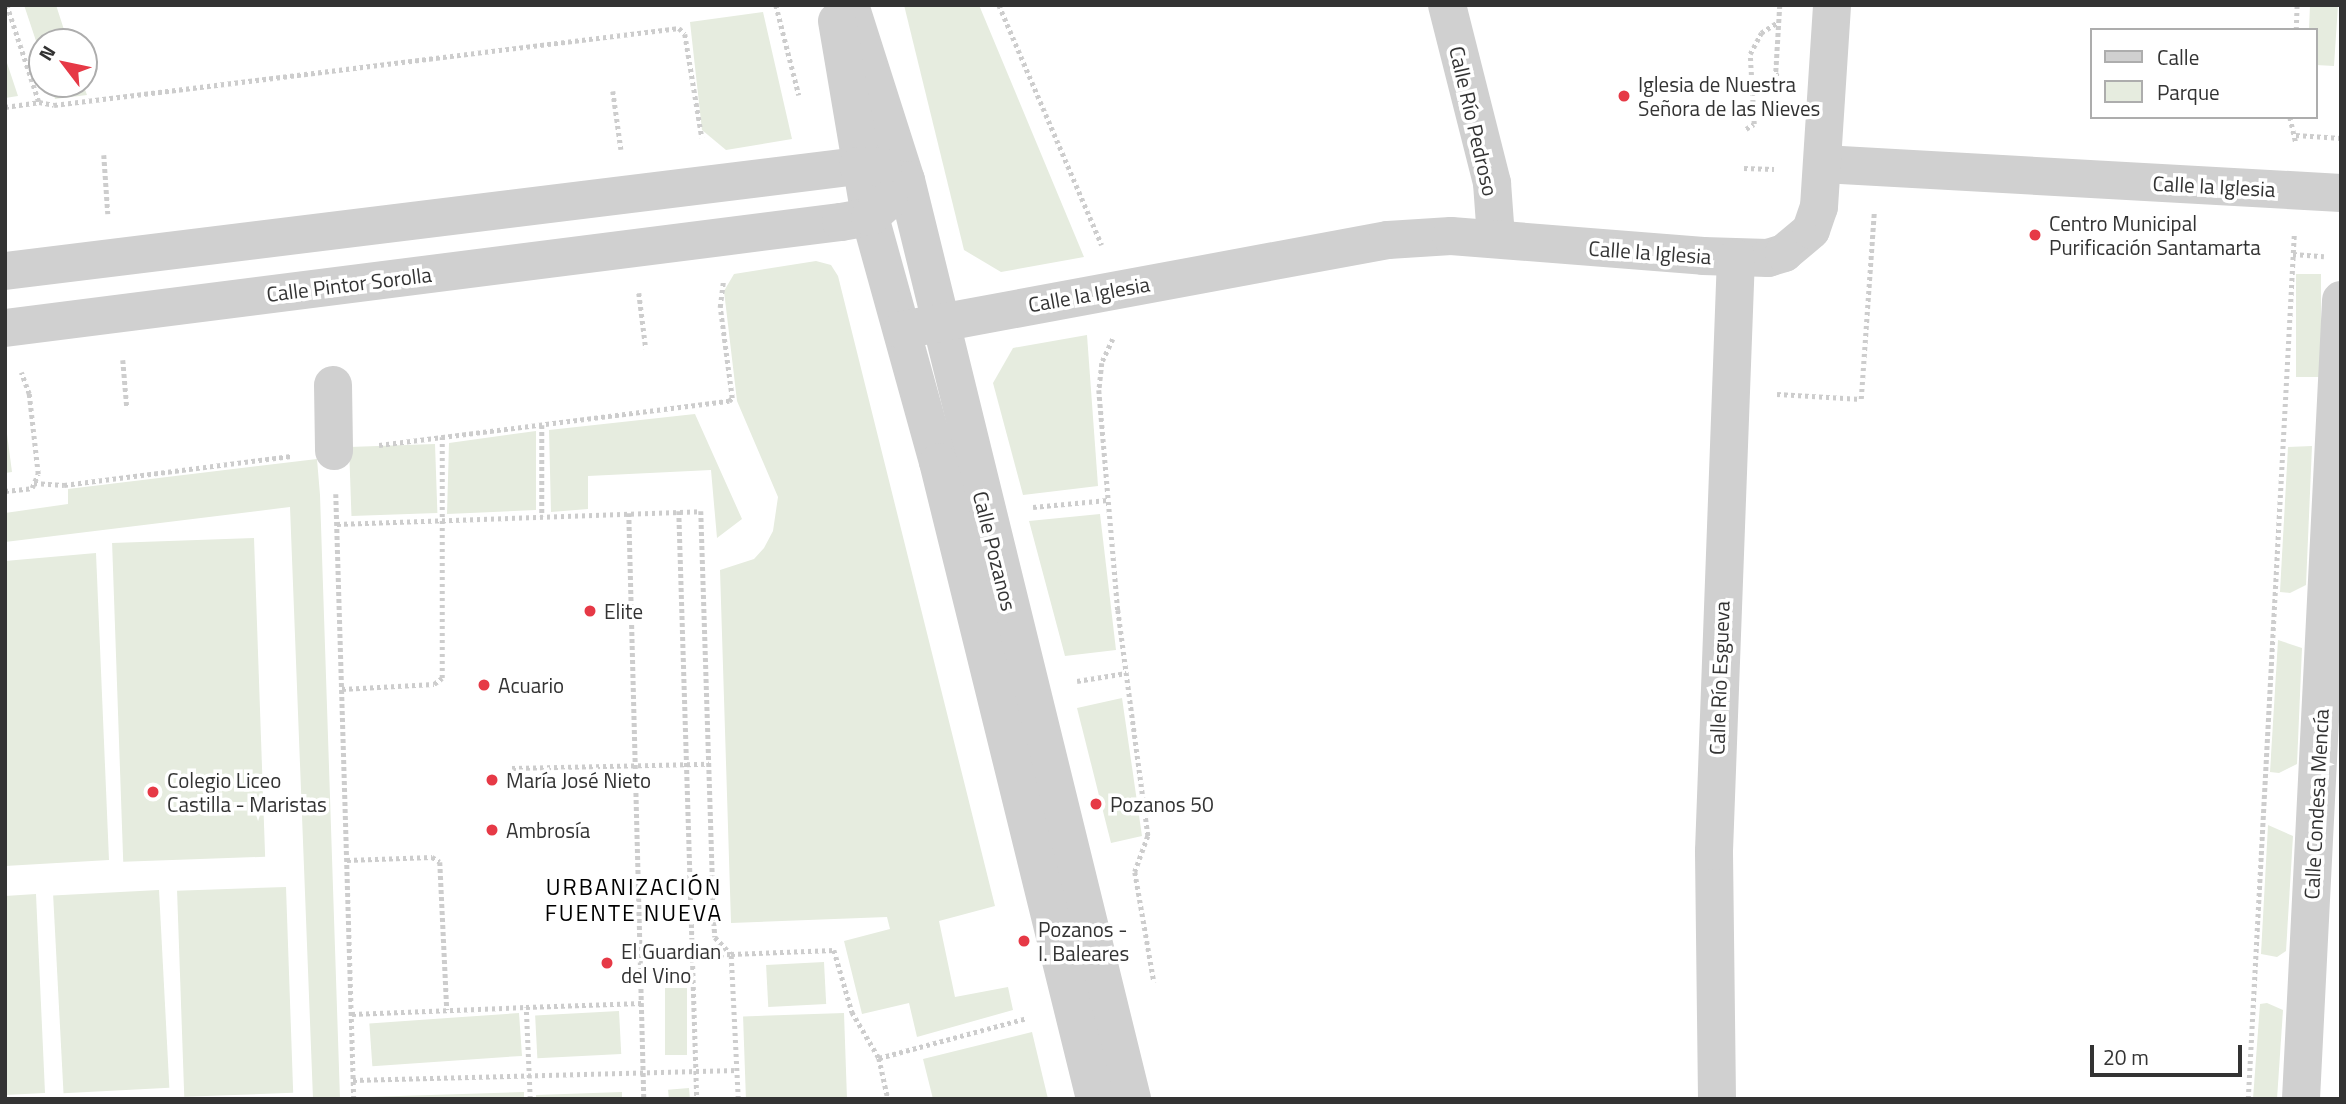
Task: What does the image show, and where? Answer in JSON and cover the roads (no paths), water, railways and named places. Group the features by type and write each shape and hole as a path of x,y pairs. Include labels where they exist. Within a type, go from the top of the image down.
{"street":[{"name":"Calle Pozanos","path":"835,5 858,166 870,217 902,330 1095,1099"},
{"name":"Calle Pozanos","path":"850,5 906,180 1132,1099"},
{"name":"Calle Río Pedroso","path":"1447,5 1492,183 1496,238"},
{"path":"1823,164 1832,5"},
{"name":"Calle la Iglesia","path":"902,330 1388,240 1496,238 1736,258 1768,258 1799,244 1811,230 1819,207 1823,164 2341,193"},
{"path":"5,271 688,191 858,166 882,167 906,180 870,217"},
{"path":"688,191 693,242"},
{"name":"Calle Pintor Sorolla","path":"5,328 693,242 870,217"},
{"name":"Calle Río Esgueva","path":"1717,1099 1714,838 1736,258"},
{"name":"Calle Condesa Mencía","path":"2301,1099 2341,300"},
{"path":"332,385 334,451"}],"place":[{"name":"Iglesia de Nuestra Señora de las Nieves","path":"1624,96"},
{"name":"Centro Municipal Purificación Santamarta","path":"2035,235"},
{"name":"Elite","path":"590,611"},
{"name":"Acuario","path":"484,685"},
{"name":"María José Nieto","path":"492,780"},
{"name":"Colegio Liceo Castilla - Maristas","path":"153,792"},
{"name":"Pozanos 50","path":"1096,804"},
{"name":"Ambrosía","path":"492,830"},
{"name":"Pozanos - I. Baleares","path":"1024,941"},
{"name":"El Guardian del Vino","path":"607,963"}],"district":[{"name":"URBANIZACIÓN FUENTE NUEVA","path":"634,900"}]}
